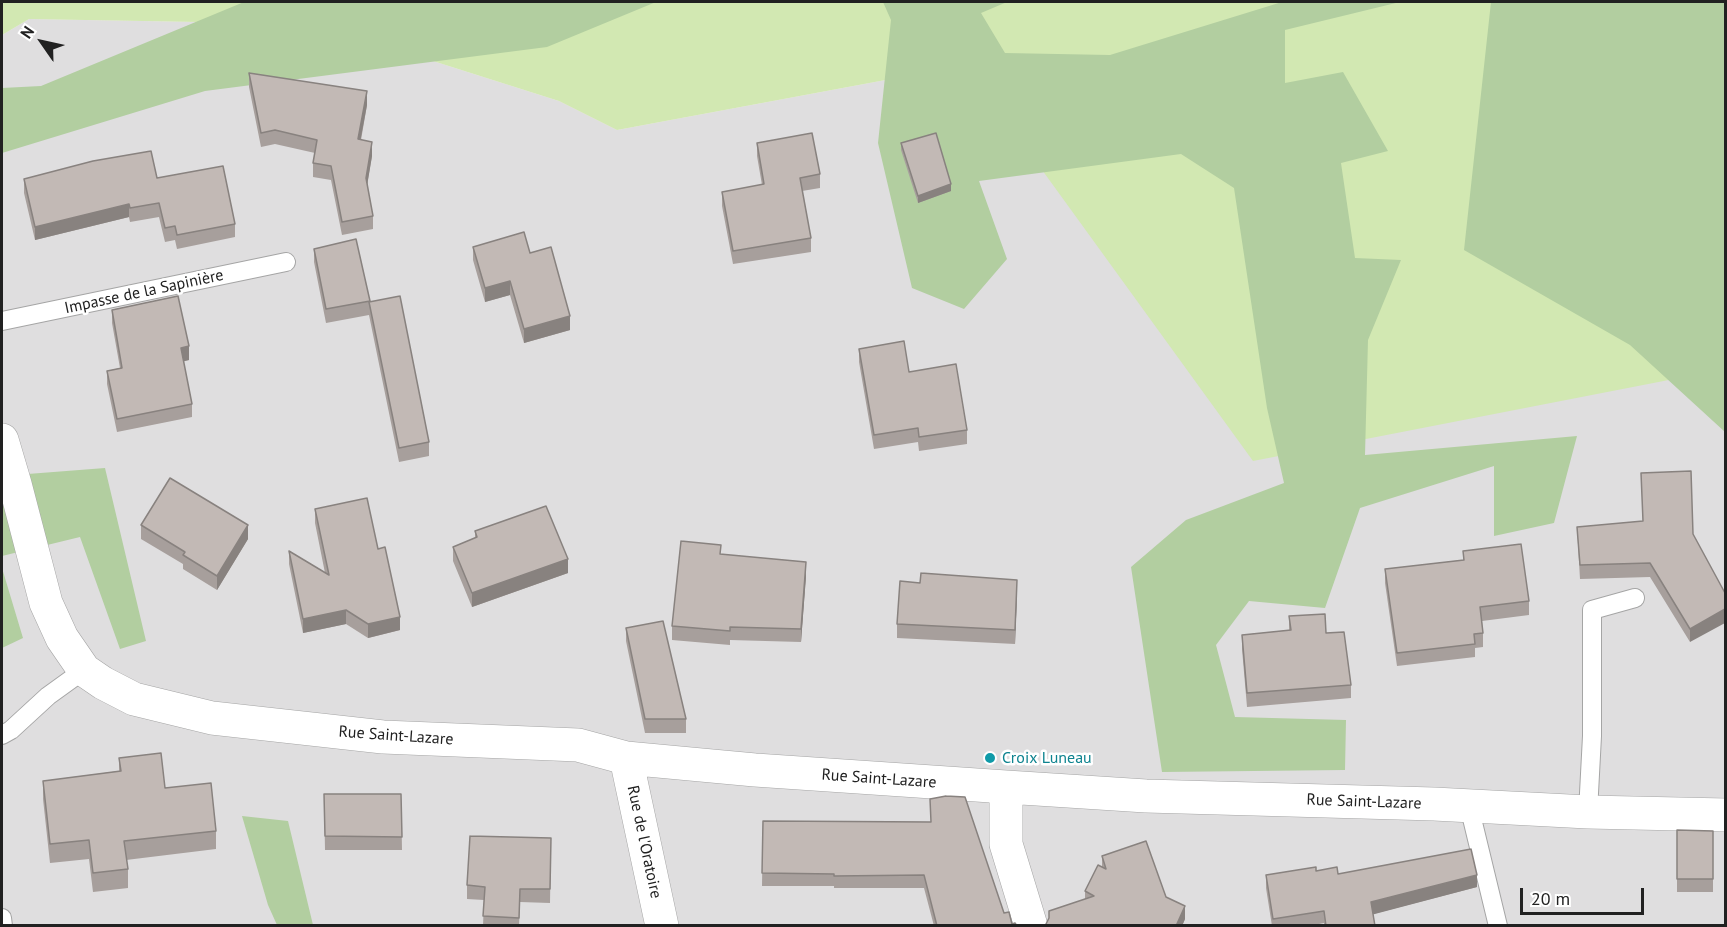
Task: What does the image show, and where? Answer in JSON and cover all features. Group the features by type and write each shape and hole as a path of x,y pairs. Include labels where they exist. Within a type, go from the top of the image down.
{"street":[{"name":"Rue Saint-Lazare","path":"2,440 46,603 62,638 84,670 134,699 212,718 383,737 578,746 626,758 755,770 1006,788 1146,796 1725,815"},
{"name":"Rue de l'Oratoire","path":"626,758 662,926"},
{"path":"1006,788 1006,844 1031,926"}],"lane":[{"name":"Impasse de la Sapinière","path":"2,321 286,262"},
{"path":"1588,812 1592,736 1592,610 1635,598"},
{"path":"2,735 11,730 48,696 84,670"},
{"path":"1469,806 1498,926"},
{"path":"2,918 3,926"}],"shaded area":[{"path":"29,19 256,23 433,61 559,101 617,130 966,65 1725,374 1725,925 2,925 2,35"}],"green space":[{"path":"2,2 1725,2 1726,223 1715,371 1253,461 966,65 617,130 559,101 433,61 256,23 29,19 2,35"},
{"path":"244,2 656,2 547,47 205,91 2,153 2,88 41,86"},
{"path":"883,2 1007,2 981,13 1005,53 1110,55 1282,2 1400,2 1285,30 1285,83 1343,72 1388,151 1341,163 1355,258 1401,260 1368,340 1365,455 1577,436 1554,523 1494,536 1494,466 1360,508 1325,608 1249,601 1216,645 1235,717 1346,720 1345,770 1162,772 1131,567 1186,520 1284,483 1267,408 1234,188 1181,154 979,181 1007,259 964,309 912,288 878,143 891,20"},
{"path":"1491,2 1725,2 1725,432 1630,345 1464,250"},
{"path":"105,468 146,641 120,649 80,537 2,556 2,476"},
{"path":"2,568 23,638 2,648"},
{"path":"242,816 288,821 313,925 277,925 268,905"}],"building":[{"path":"249,73 367,91 358,139 372,142 366,178 373,216 342,222 331,166 313,163 317,140 275,130 261,133"},
{"path":"812,133 820,174 800,178 811,238 733,251 722,192 764,184 757,143"},
{"path":"936,133 951,184 918,196 901,143"},
{"path":"151,151 157,178 223,166 235,224 177,235 175,226 165,228 159,203 130,208 129,204 35,227 24,179 93,161"},
{"path":"524,232 530,253 551,247 570,316 524,329 510,281 485,288 473,247"},
{"path":"356,239 370,301 326,309 314,249"},
{"path":"178,296 189,346 181,348 192,404 117,419 107,371 122,368 112,310"},
{"path":"400,296 429,442 399,448 369,302"},
{"path":"904,341 909,372 956,364 967,430 919,437 918,428 874,435 859,349"},
{"path":"1691,471 1693,534 1725,593 1725,609 1690,629 1650,563 1580,565 1577,527 1643,521 1641,473"},
{"path":"170,478 248,525 217,576 183,555 185,552 141,525"},
{"path":"367,498 378,549 385,547 400,617 368,624 346,610 303,619 289,551 329,575 315,509"},
{"path":"546,506 568,559 472,593 453,547 477,537 475,531"},
{"path":"681,541 721,545 720,554 806,562 801,629 730,627 730,631 672,626"},
{"path":"1521,544 1529,601 1480,607 1483,633 1474,634 1475,644 1397,653 1385,569 1464,560 1463,551"},
{"path":"921,573 1017,580 1015,630 897,624 900,581 920,583"},
{"path":"1325,614 1326,633 1344,632 1351,685 1247,693 1242,635 1291,630 1289,616"},
{"path":"663,621 686,719 645,719 626,628"},
{"path":"161,753 165,788 211,783 216,831 124,841 128,869 93,873 89,840 50,844 43,781 121,771 119,758"},
{"path":"324,794 401,794 402,837 325,836"},
{"path":"946,796 965,797 1004,913 1009,912 1012,924 1015,923 1017,926 937,926 924,875 834,876 834,874 762,873 763,821 931,822 930,799"},
{"path":"1677,830 1713,831 1713,879 1677,879"},
{"path":"470,836 551,838 550,889 520,889 519,918 483,916 485,887 467,885"},
{"path":"1146,841 1166,897 1185,906 1176,926 1045,926 1049,918 1049,911 1094,896 1085,891 1098,865 1106,869 1102,856"},
{"path":"1471,849 1477,875 1371,902 1375,926 1326,926 1324,911 1273,919 1266,875 1316,867 1316,871 1337,867 1338,874"}],"place":[{"name":"Croix Luneau","path":"990,758"}]}
